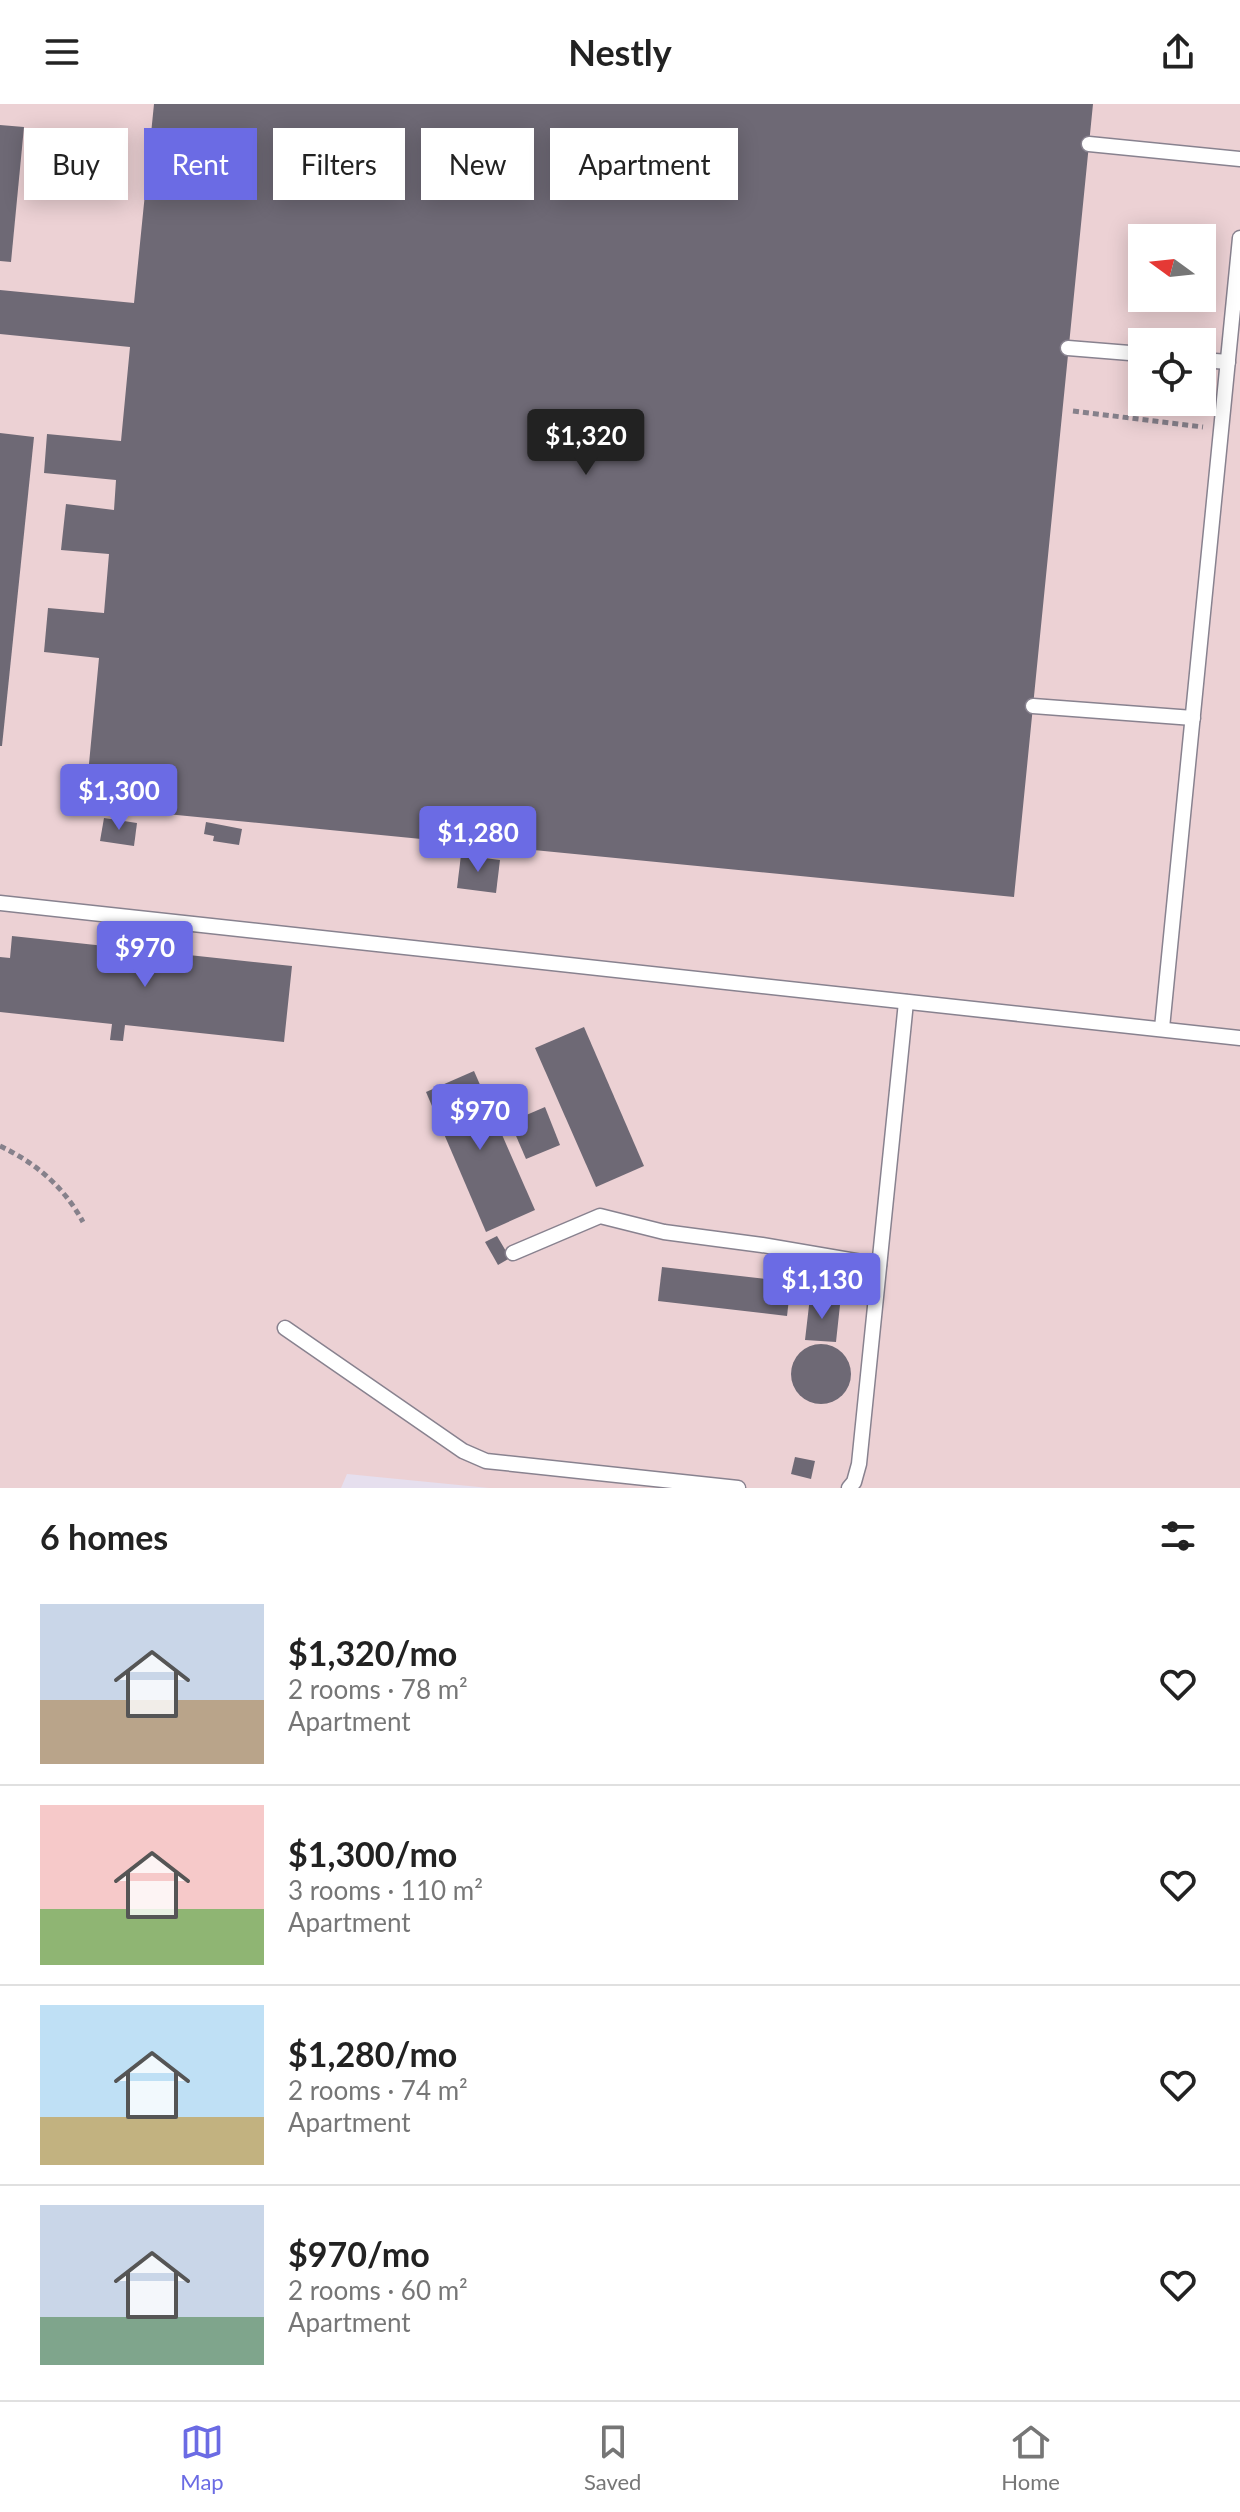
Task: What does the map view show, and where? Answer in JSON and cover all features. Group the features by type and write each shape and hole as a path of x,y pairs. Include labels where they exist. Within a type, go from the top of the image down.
{"lane":[{"path":"1089,144 1240,159"},
{"path":"1162,1028 1240,238"},
{"path":"1068,348 1128,353"},
{"path":"1216,361 1228,362"},
{"path":"1033,706 1193,718"},
{"path":"0,903 1240,1038"},
{"path":"849,1488 859,1464 906,1002"},
{"path":"513,1253 600,1216 664,1232 879,1265"},
{"path":"285,1328 463,1451 486,1461 738,1488"}],"path":[{"path":"1073,411 1221,429"},
{"path":"0,1146 24,1157 47,1176 70,1199 83,1222"}],"shaded area":[{"path":"0,104 1240,104 1240,1488 489,1488 347,1474 341,1488 0,1488"}],"building":[{"path":"154,104 1093,104 1014,897 85,806 99,658 44,652 48,608 104,613 109,554 61,550 66,504 114,510 116,480 44,473 47,434 121,441 130,347 0,334 0,290 134,303 144,200 257,200 257,128 152,128"},
{"path":"0,125 24,127 11,262 0,261"},
{"path":"0,433 34,437 2,746 0,746"},
{"path":"104,818 137,823 134,846 100,841"},
{"path":"206,822 242,829 239,845 213,841 214,836 204,834"},
{"path":"461,855 500,860 496,893 457,888"},
{"path":"12,936 292,966 284,1042 125,1025 123,1041 110,1040 112,1024 0,1012 0,957 10,958"},
{"path":"584,1027 644,1166 596,1187 535,1048"},
{"path":"474,1071 535,1210 486,1232 426,1092"},
{"path":"545,1107 560,1145 526,1159 510,1122"},
{"path":"497,1236 510,1258 498,1265 485,1242"},
{"path":"662,1267 791,1282 787,1316 658,1301"},
{"path":"810,1297 819,1298 819,1303 840,1305 836,1342 805,1340"},
{"path":"821,1344 832,1346 842,1353 849,1363 849,1385 842,1395 832,1402 821,1404 810,1402 800,1395 793,1385 791,1374 793,1363 800,1353 810,1346"},
{"path":"795,1457 815,1461 811,1479 791,1474"}]}
